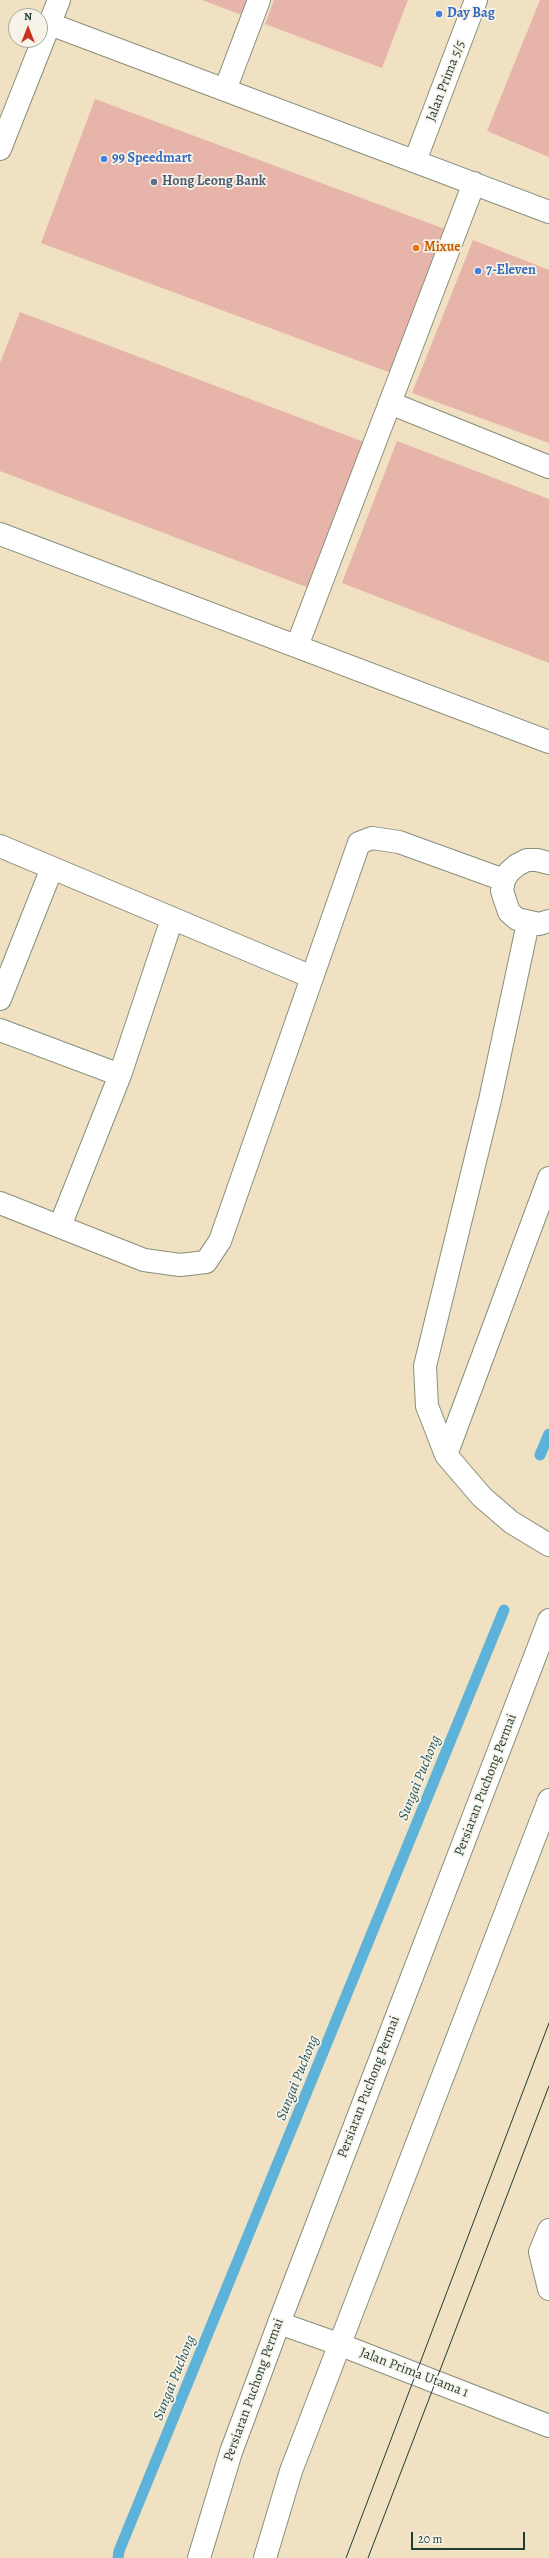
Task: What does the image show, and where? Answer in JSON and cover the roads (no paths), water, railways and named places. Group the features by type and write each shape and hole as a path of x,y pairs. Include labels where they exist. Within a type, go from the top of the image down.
{"street":[{"path":"0,148 59,0"},
{"path":"225,90 259,0"},
{"name":"Jalan Prima 5/5","path":"415,161 476,0"},
{"path":"50,24 549,212"},
{"path":"297,646 474,183"},
{"path":"390,403 549,467"},
{"path":"0,534 549,742"},
{"path":"0,1203 144,1260 180,1266 206,1262 220,1241 359,843 372,838 399,842 504,880"},
{"path":"0,846 312,977"},
{"path":"549,863 526,860 509,872 504,880 502,891 509,912 517,919 528,923 539,924 549,921"},
{"path":"0,999 52,868"},
{"path":"60,1226 120,1075 172,919"},
{"path":"528,923 489,1107 425,1366 427,1406 446,1455 482,1497 511,1522 549,1545"},
{"path":"0,1030 120,1075"},
{"path":"446,1455 549,1178"},
{"name":"Persiaran Puchong Permai","path":"198,2558 231,2452 278,2323 549,1620"},
{"path":"265,2558 291,2471 549,1800"},
{"path":"549,2230 540,2252 549,2289"},
{"name":"Jalan Prima Utama 1","path":"278,2323 340,2345 549,2426"}],"waterway":[{"name":"Sungai Puchong","path":"540,1455 549,1434"},
{"name":"Sungai Puchong","path":"118,2558 119,2551 504,1610"}],"tram line":[{"path":"346,2558 549,2023"},
{"path":"368,2558 549,2086"}],"place":[{"name":"Day Bag","path":"439,14"},
{"name":"99 Speedmart","path":"104,159"},
{"name":"Hong Leong Bank","path":"154,182"},
{"name":"Mixue","path":"416,248"},
{"name":"7-Eleven","path":"478,271"}]}
